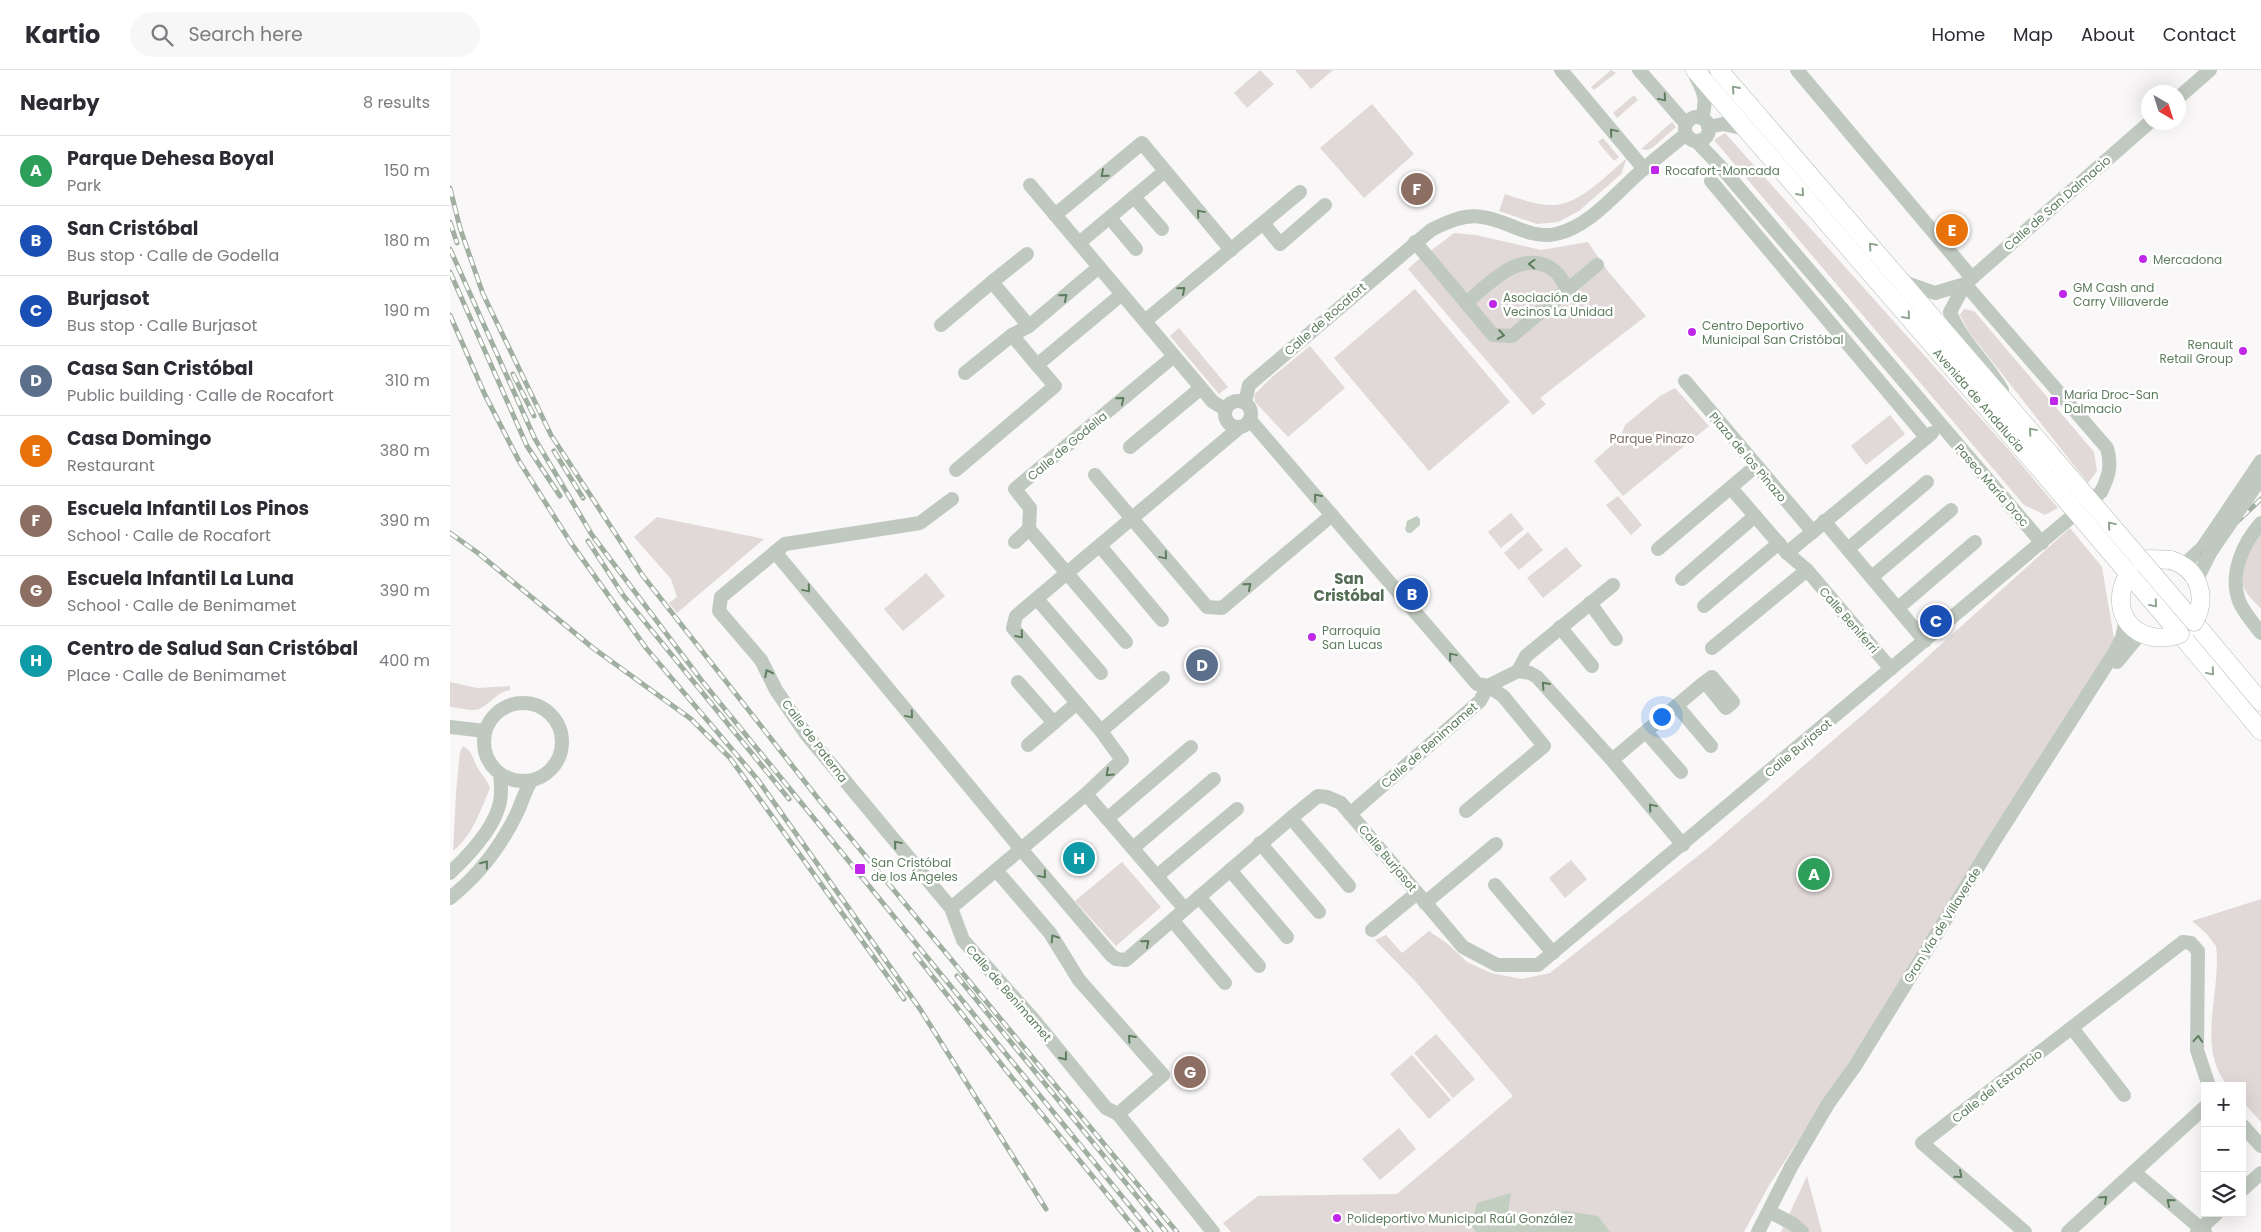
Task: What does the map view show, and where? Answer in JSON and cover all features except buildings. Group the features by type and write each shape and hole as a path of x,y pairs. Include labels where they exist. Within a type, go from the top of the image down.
{"main road":[{"name":"Avenida de Andalucía","path":"1693,70 2038,467 2136,568 2194,622 2261,702"},
{"name":"Avenida de Andalucía","path":"1719,70 1904,282 2051,455 2136,568 2180,634 2261,731"},
{"path":"2159,559 2180,563 2190,570 2197,579 2201,591 2201,604 2194,622 2180,634 2167,639 2153,638 2140,634 2126,620 2121,608 2120,596 2123,584 2136,568 2159,559"}],"street":[{"path":"1561,70 1644,169"},
{"name":"Paseo María Droc","path":"1639,70 1697,130 1721,167 1940,426 2042,542"},
{"path":"1693,70 1702,87 1705,100 1705,110 1697,130"},
{"path":"1797,70 1968,281 2107,448 2110,472 2100,492 2064,521 2042,542"},
{"path":"2186,91 2210,70"},
{"path":"1697,130 1723,124 1746,129"},
{"name":"Calle de Rocafort","path":"1245,402 1249,385 1431,230 1448,221 1463,217 1483,217 1526,232 1546,235 1556,234 1580,224 1644,169 1697,130"},
{"name":"Calle de San Dalmacio","path":"2012,408 1993,374 1955,325 1950,312 1968,281 2141,130"},
{"path":"1055,215 1142,143 1231,250"},
{"path":"1079,243 1165,171"},
{"path":"1710,181 1926,438"},
{"path":"1030,185 1213,402 1225,409"},
{"path":"1145,322 1300,192"},
{"path":"1134,197 1162,229"},
{"path":"1263,223 1280,244 1325,205"},
{"path":"1110,218 1136,249"},
{"path":"1415,242 1493,335 1512,336 1597,265"},
{"path":"940,326 1027,254"},
{"path":"1466,303 1501,274 1517,264 1534,263 1547,266 1557,272 1564,282 1566,291"},
{"path":"965,374 1012,335 1029,326 1099,267"},
{"name":"Calle de San Dalmacio","path":"1904,282 1935,293 1968,281"},
{"path":"992,282 1029,326"},
{"path":"1037,365 1122,294"},
{"path":"956,470 1055,386 1012,335"},
{"name":"Calle de Godella","path":"1029,529 1030,508 1015,489 1174,356"},
{"name":"Plaza de los Pinazo","path":"1684,381 1813,532"},
{"path":"1130,447 1201,388"},
{"path":"951,908 1086,794 1122,760 1101,731 1013,628 1016,616 1245,424 1252,414 1245,402 1237,401 1225,409"},
{"path":"1225,409 1224,414 1228,423 1245,424 1332,515 1464,670 1477,684 1488,686 1503,696 1544,746 1466,811"},
{"path":"1704,606 1783,548 1813,532 1940,426"},
{"path":"2180,563 2188,561 2202,547 2261,461"},
{"path":"1658,549 1756,466"},
{"path":"1095,474 1207,607 1222,608 1332,515"},
{"path":"2197,579 2210,552 2261,478"},
{"path":"1848,549 1927,482"},
{"name":"Calle Beniferri","path":"1731,488 1783,548 1807,570 1892,669"},
{"name":"Calle de Paterna","path":"951,908 806,734 776,690 761,660 719,611 721,597 785,544 920,523 952,499"},
{"path":"1872,577 1951,510"},
{"path":"1682,579 1755,516"},
{"path":"1824,522 1926,640"},
{"path":"2261,523 2243,549 2235,575 2238,600 2246,615 2261,633"},
{"path":"1015,542 1029,529 1126,642"},
{"path":"1898,608 1975,542"},
{"name":"Calle Burjasot","path":"1350,814 1463,947 1498,965 1538,965 2042,542"},
{"path":"1100,546 1162,620"},
{"path":"775,552 1021,849 1116,959 1126,960 1173,921 1184,908 1260,843 1318,796 1336,800 1350,814"},
{"path":"1712,648 1807,570"},
{"path":"1488,686 1518,671 1526,656 1613,585"},
{"path":"1037,599 1101,673"},
{"path":"1590,602 1616,639"},
{"name":"Gran Vía de Villaverde","path":"1758,1232 1828,1104 1855,1066 1974,873 2116,650 2122,638 2126,620"},
{"path":"1560,627 1592,666"},
{"name":"Gran Vía de Villaverde","path":"1764,1232 1794,1169 1890,1024 2122,654 2140,634"},
{"path":"1518,671 1530,673 1537,678 1612,760 1683,845"},
{"path":"1101,731 1163,678"},
{"path":"1018,682 1054,723"},
{"path":"1612,760 1705,682"},
{"name":"Calle de Benimamet","path":"1350,814 1480,701 1488,686"},
{"path":"526,702 538,705 550,712 558,723 562,734 562,747 559,758 552,769 542,776 531,780 515,780 500,774 491,765 484,743 485,731 491,719 500,710 512,704 526,702"},
{"path":"1028,745 1077,703"},
{"path":"1677,706 1711,746"},
{"path":"450,727 485,731"},
{"path":"1646,732 1681,772"},
{"path":"1108,819 1191,747"},
{"path":"450,873 470,852 493,819 500,803 500,774"},
{"path":"1133,848 1214,779"},
{"path":"450,898 483,867 499,845 518,812 531,780"},
{"path":"1086,794 1184,908"},
{"path":"1157,876 1237,809"},
{"path":"1291,818 1349,886"},
{"path":"1260,843 1319,912"},
{"name":"Calle Burjasot","path":"1421,898 1496,844"},
{"path":"996,870 1050,933 1080,980 1163,1075 1118,1114"},
{"path":"1230,870 1287,937"},
{"path":"1495,885 1553,953"},
{"path":"1199,897 1259,966"},
{"path":"1372,930 1421,898"},
{"name":"Calle de Benimamet","path":"951,908 963,940 1034,1020 1106,1108 1118,1114 1213,1232"},
{"path":"1173,921 1225,983"},
{"name":"Calle del Estroncio","path":"2025,1232 1922,1143 2178,944 2188,942 2195,945 2198,951 2197,1050 2209,1082"},
{"path":"2072,1028 2124,1095"},
{"path":"2068,1232 2201,1111"},
{"path":"2244,1127 2261,1146"},
{"path":"2134,1172 2201,1231 2213,1217"},
{"path":"2246,1186 2261,1173"},
{"path":"1774,1214 1793,1224 1802,1232"}],"green space":[{"path":"1260,70 1274,84 1247,108 1234,93"},
{"path":"1295,70 1333,70 1311,89"},
{"path":"1611,70 1616,73 1594,90 1591,87"},
{"path":"1634,95 1638,100 1617,118 1613,113"},
{"path":"1372,104 1414,154 1364,198 1320,148"},
{"path":"1672,122 1676,127 1652,148 1647,150 1641,149"},
{"path":"1725,133 2009,450 2058,508 2045,515 2024,505 1714,140"},
{"path":"1603,138 1619,157 1614,161 1598,142"},
{"path":"1627,158 1621,174 1579,211 1558,222 1537,224 1499,211 1505,194 1530,202 1549,205 1565,203 1594,187"},
{"path":"1454,233 1476,235 1541,250 1588,242 1607,270 1646,316 1540,398 1546,404 1533,415 1408,269"},
{"path":"1415,289 1510,402 1429,471 1334,358"},
{"path":"1964,309 1974,311 2094,452 2097,471 2088,483 1969,332 1960,315"},
{"path":"1179,328 1228,387 1219,394 1170,336"},
{"path":"1310,346 1345,388 1288,437 1255,402 1254,395 1272,377"},
{"name":"Parque Pinazo","path":"1675,388 1709,426 1623,496 1594,461 1620,438 1625,425 1660,396"},
{"path":"1890,415 1905,434 1866,465 1851,446"},
{"path":"1618,496 1642,525 1631,535 1606,505"},
{"path":"1511,513 1524,529 1501,548 1488,532"},
{"path":"657,517 764,539 677,613 669,603 677,597 671,579 634,537"},
{"path":"2070,528 2102,567 2116,650 1768,1187 1744,1232 1231,1232 1223,1223 1258,1196 1397,1194 1513,1096 1415,981 1375,940 1386,935 1402,953 1429,931 1448,944 1467,962 1491,973 1522,979 1550,973 1708,848 1874,705"},
{"path":"2261,529 2261,609 2245,590 2243,576 2247,559"},
{"path":"1528,532 1543,550 1519,570 1504,553"},
{"path":"1566,547 1582,566 1543,598 1527,578"},
{"path":"926,573 945,596 903,631 884,609"},
{"path":"450,682 477,688 510,686 510,690 501,693 479,709 468,710 450,707"},
{"path":"463,746 471,754 490,788 471,830 453,851 456,793 460,752"},
{"path":"1571,860 1587,879 1565,898 1549,878"},
{"path":"1122,862 1161,907 1116,946 1075,901"},
{"path":"2261,899 2261,1122 2246,1105 2246,1082 2225,1082 2218,1071 2213,1054 2211,1036 2217,963 2216,946 2206,933 2192,921"},
{"path":"1436,1034 1475,1079 1453,1098 1414,1053"},
{"path":"1412,1055 1451,1100 1429,1119 1390,1074"},
{"path":"1399,1128 1416,1149 1380,1180 1362,1159"},
{"path":"1807,1176 1822,1232 1781,1232"}],"shaded area":[{"path":"1417,516 1420,519 1420,525 1411,533 1408,533 1405,530 1407,521"},
{"path":"1511,1193 1507,1218 1518,1224 1565,1211 1598,1216 1610,1232 1476,1232 1471,1225 1477,1203"}],"railway":[{"path":"450,188 460,228 483,294 551,435 643,576 820,801 1177,1232"},
{"path":"450,222 457,243"},
{"path":"450,249 535,439 592,535 702,681 1151,1232"},
{"path":"450,272 527,446 560,496"},
{"path":"450,315 485,395 519,461 571,543 646,648 758,780 920,1009 1046,1209"},
{"path":"513,374 534,416"},
{"path":"554,451 583,498"},
{"path":"2203,554 2261,499"},
{"path":"450,533 478,553 593,648 691,719 730,758 904,999"},
{"path":"588,541 623,595 789,799"},
{"path":"915,954 1009,1074 1138,1232"},
{"path":"957,976 1166,1232"}],"place":[{"name":"Rocafort-Moncada","path":"1655,170"},
{"name":"Escuela Infantil Los Pinos","path":"1417,189"},
{"name":"Casa Domingo","path":"1952,230"},
{"name":"Mercadona","path":"2143,259"},
{"name":"GM Cash and Carry Villaverde","path":"2063,294"},
{"name":"Asociación de Vecinos La Unidad","path":"1493,304"},
{"name":"Centro Deportivo Municipal San Cristóbal","path":"1692,332"},
{"name":"Renault Retail Group","path":"2243,351"},
{"name":"María Droc-San Dalmacio","path":"2054,401"},
{"name":"San Cristóbal","path":"1412,594"},
{"name":"Burjasot","path":"1936,621"},
{"name":"Parroquia San Lucas","path":"1312,637"},
{"name":"Casa San Cristóbal","path":"1202,665"},
{"name":"Centro de Salud San Cristóbal","path":"1079,858"},
{"name":"San Cristóbal de los Ángeles","path":"860,869"},
{"name":"Parque Dehesa Boyal","path":"1814,874"},
{"name":"Escuela Infantil La Luna","path":"1190,1072"},
{"name":"Polideportivo Municipal Raúl González","path":"1337,1218"}],"district":[{"name":"San Cristóbal","path":"1349,586"}]}
